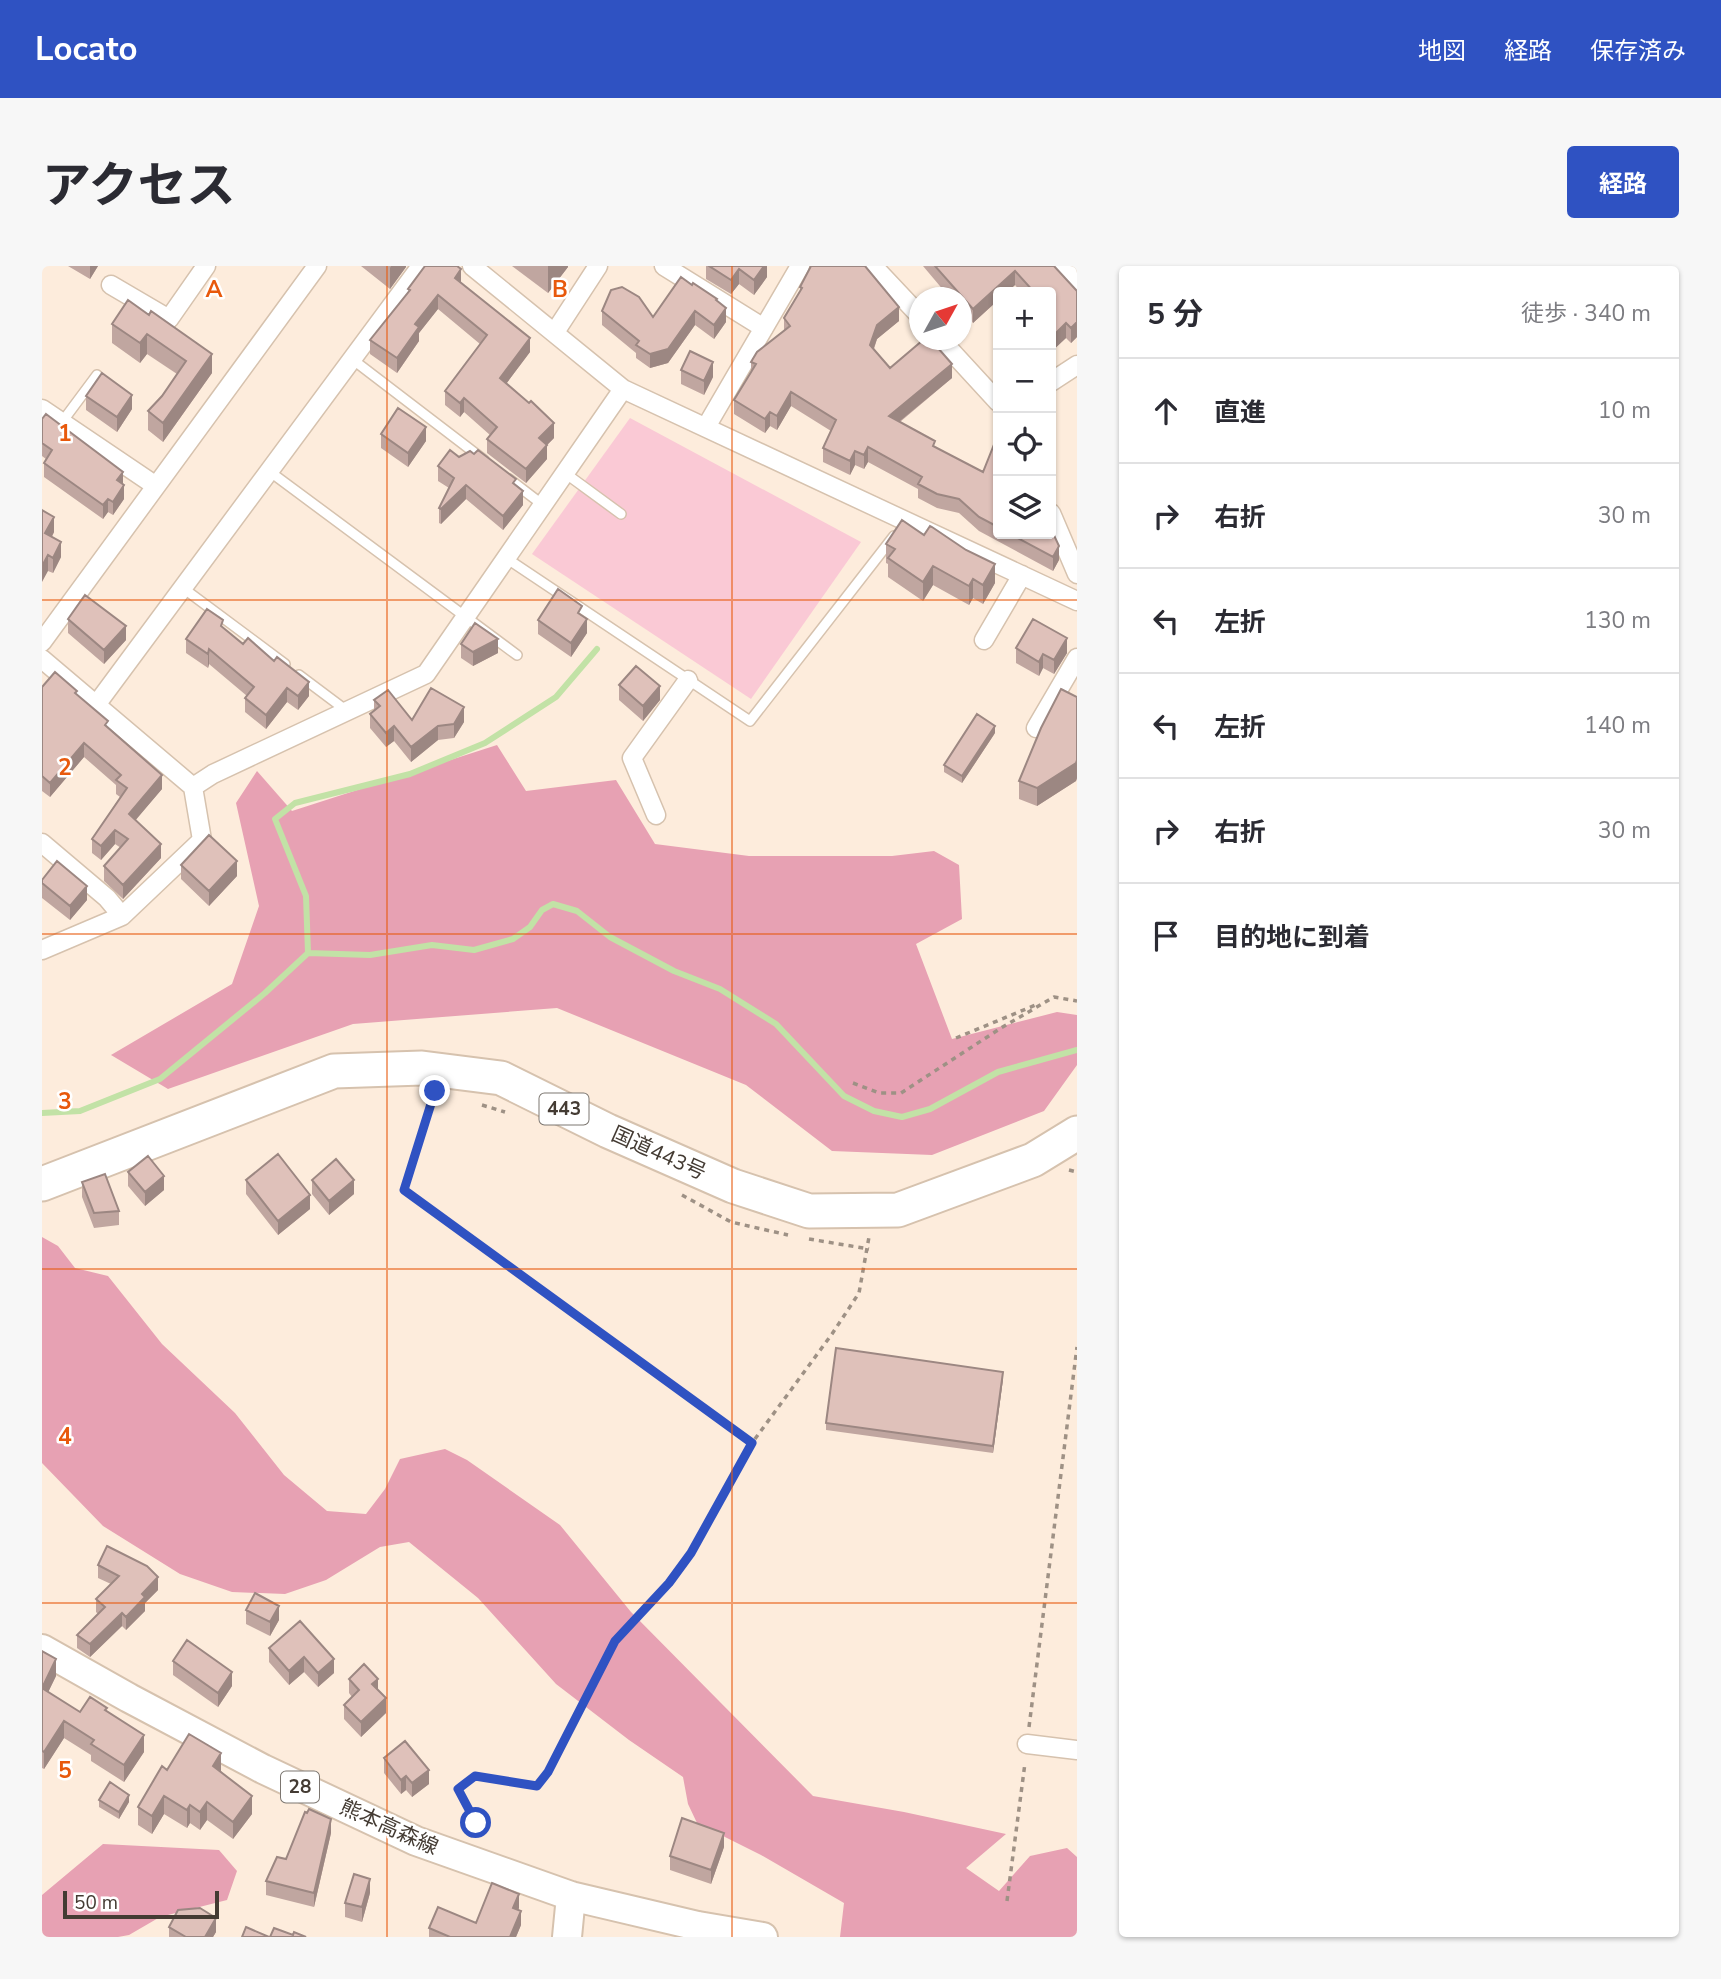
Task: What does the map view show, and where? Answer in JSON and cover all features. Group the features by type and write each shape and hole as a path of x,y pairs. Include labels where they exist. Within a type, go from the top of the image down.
{"highway":[{"name":"国道443号","path":"42,1184 334,1071 422,1068 501,1078 615,1134 733,1186 809,1210 898,1210 1033,1160 1077,1133"}],"main road":[{"name":"熊本高森線","path":"42,1649 263,1769 416,1841 571,1896 698,1926 763,1937"},
{"path":"567,1937 571,1896"}],"street":[{"path":"111,285 169,319 206,266"},
{"path":"42,642 317,266"},
{"path":"96,705 421,266"},
{"path":"472,266 623,389 1077,601"},
{"path":"555,332 598,266"},
{"path":"664,266 764,328"},
{"path":"706,427 800,266"},
{"path":"873,266 909,305"},
{"path":"1062,266 1077,282"},
{"path":"950,350 993,397"},
{"path":"1056,380 1077,365"},
{"path":"193,787 213,774 426,674 623,389"},
{"path":"42,409 156,486"},
{"path":"1056,525 1077,574"},
{"path":"984,640 1022,575"},
{"path":"1036,729 1077,658"},
{"path":"42,659 193,787 202,840 122,916 42,950"},
{"path":"656,815 632,758 688,680"},
{"path":"42,843 107,898 122,916"},
{"path":"1027,1744 1077,1750"}],"lane":[{"path":"352,359 490,464"},
{"path":"62,422 97,375"},
{"path":"269,471 517,655"},
{"path":"501,472 543,505"},
{"path":"565,473 621,514"},
{"path":"506,558 750,721 905,520"},
{"path":"183,588 347,711"}],"path":[{"path":"853,1083 879,1093 901,1093 1054,997"},
{"path":"956,1038 1054,997 1077,1001"},
{"path":"435,1091 404,1190 752,1443"},
{"path":"472,1102 509,1113"},
{"path":"672,1189 731,1222 792,1235"},
{"path":"468,1842 476,1823 458,1789 475,1776 537,1786 548,1772 615,1641 669,1583 691,1553 752,1443 859,1293 869,1249 870,1210"},
{"path":"804,1238 869,1249"},
{"path":"1007,1901 1077,1348"}],"shaded area":[{"path":"630,418 861,542 751,699 532,554"},
{"path":"497,745 526,791 616,780 655,844 749,856 892,856 934,851 959,865 962,919 916,944 952,1039 1057,1012 1077,1015 1077,1065 1044,1111 932,1155 832,1151 746,1085 557,1008 353,1024 168,1089 111,1055 232,984 259,906 236,803 257,771 292,811"},
{"path":"42,1237 58,1246 75,1268 108,1276 162,1344 235,1413 284,1475 327,1511 366,1514 385,1489 400,1459 445,1449 467,1460 560,1525 631,1612 813,1796 1006,1834 966,1868 999,1891 1030,1856 1067,1848 1077,1857 1077,1937 840,1937 844,1903 761,1855 697,1823 688,1804 683,1777 556,1684 478,1598 409,1542 380,1547 326,1580 285,1594 232,1592 180,1574 103,1526 42,1463"},
{"path":"103,1844 219,1850 237,1871 227,1900 160,1917 129,1935 42,1937 42,1895"}],"building":[{"path":"425,266 457,266 461,269 455,278 530,338 500,378 529,403 531,401 554,423 539,438 547,445 526,469 487,439 497,427 464,398 460,403 445,391 487,335 438,295 415,324 419,327 397,358 370,340 410,290 408,289"},
{"path":"709,266 764,266 754,280 739,269 731,280"},
{"path":"811,266 865,266 899,307 877,325 870,345 890,368 911,350 940,350 952,364 889,416 935,441 933,446 983,472 993,447 993,524 979,517 959,499 937,494 918,484 922,477 868,447 864,455 855,451 850,461 823,448 836,420 791,392 777,416 770,412 765,419 734,400 756,364 751,362 757,352 790,326 784,318 802,288 800,287"},
{"path":"935,266 1054,266 1077,291 1077,322 1071,328 1066,323 1056,333 1056,287 1029,287 1015,271 997,287 993,287 993,291 973,309 972,287 954,287"},
{"path":"681,277 717,299 726,308 714,325 695,311 668,349 650,354 636,345 639,341 602,311 611,290 622,287 639,297 653,317"},
{"path":"128,300 149,315 151,311 212,354 163,423 148,411 186,361 147,334 140,343 112,324"},
{"path":"690,351 713,362 704,381 681,370"},
{"path":"102,373 132,395 117,417 86,396"},
{"path":"398,408 426,427 408,453 381,434"},
{"path":"46,414 123,472 117,480 124,485 113,502 108,499 103,505 44,463 52,450 42,443 42,419"},
{"path":"450,450 459,457 470,451 474,454 478,450 516,479 513,483 523,491 503,516 466,485 439,508 454,478 438,466"},
{"path":"42,510 54,517 45,533 61,542 53,558 48,555 42,566"},
{"path":"902,520 924,535 930,526 966,550 995,564 983,585 973,579 969,586 933,566 923,582 888,558 895,549 886,544"},
{"path":"1019,539 1056,539 1059,546 1053,557"},
{"path":"558,589 582,606 578,613 587,619 571,643 538,620"},
{"path":"85,595 126,626 104,650 68,619"},
{"path":"207,609 223,620 221,626 243,644 248,638 274,661 277,657 309,682 298,696 287,688 266,715 245,698 254,687 209,649 208,654 186,639"},
{"path":"1033,619 1067,638 1054,660 1043,654 1039,662 1016,648"},
{"path":"475,623 498,639 473,652 461,644"},
{"path":"636,666 660,686 643,706 619,685"},
{"path":"55,672 108,721 105,725 162,775 129,814 161,844 123,885 104,866 128,839 115,830 101,846 92,839 127,788 116,780 121,775 84,743 50,783 42,776 42,687"},
{"path":"431,688 464,707 454,724 438,726 411,747 394,726 386,733 370,714 380,706 374,700 388,690 412,720"},
{"path":"1061,689 1077,697 1077,760 1037,788 1019,781"},
{"path":"977,714 995,726 962,776 944,765"},
{"path":"209,835 237,861 209,891 181,865"},
{"path":"57,861 87,886 70,906 42,883"},
{"path":"278,1154 310,1195 278,1221 246,1180"},
{"path":"148,1156 164,1176 145,1192 128,1172"},
{"path":"336,1159 354,1180 329,1201 312,1180"},
{"path":"105,1174 119,1211 94,1213 82,1182"},
{"path":"836,1348 1003,1372 993,1446 826,1423"},
{"path":"107,1546 147,1566 158,1577 142,1594 145,1597 126,1617 122,1613 90,1644 77,1635 105,1607 96,1599 119,1576 98,1565"},
{"path":"255,1593 279,1606 270,1622 246,1610"},
{"path":"300,1621 334,1659 318,1673 304,1657 289,1671 269,1648"},
{"path":"187,1640 232,1672 218,1693 173,1661"},
{"path":"42,1651 56,1659 42,1688"},
{"path":"364,1664 378,1679 372,1684 386,1698 361,1722 344,1705 359,1690 349,1679"},
{"path":"42,1688 80,1712 90,1697 144,1735 124,1765 91,1744 94,1740 64,1721 44,1752 42,1751"},
{"path":"189,1734 221,1753 213,1766 252,1796 233,1822 207,1802 200,1812 190,1805 187,1810 164,1796 152,1816 138,1807 162,1766 167,1770"},
{"path":"405,1741 429,1770 412,1783 406,1776 401,1780 384,1758"},
{"path":"110,1782 129,1795 119,1812 99,1800"},
{"path":"309,1809 331,1819 314,1893 266,1881 277,1857 286,1859 305,1812"},
{"path":"682,1818 724,1833 711,1870 670,1856"},
{"path":"354,1874 370,1879 362,1907 345,1903"},
{"path":"492,1883 519,1894 513,1908 521,1911 510,1937 450,1937 429,1928 438,1907 476,1923"},
{"path":"200,1908 216,1918 205,1937 186,1937 169,1927 178,1910"},
{"path":"246,1927 269,1937 242,1937"},
{"path":"274,1928 293,1935 294,1932 306,1937 270,1937"}],"waterway":[{"path":"308,953 306,896 275,819 295,803 410,774 485,743 556,697 597,649"},
{"path":"42,1113 80,1111 160,1079 265,993 308,953 370,955 432,945 474,950 513,939 530,927 542,910 553,904 577,911 610,937 674,971 720,989 776,1024 844,1096 874,1111 902,1117 930,1109 998,1072 1077,1050"}],"route":[{"path":"435,1091 404,1190 752,1443 691,1553 669,1583 615,1641 548,1772 537,1786 475,1776 458,1789 476,1823"}]}
